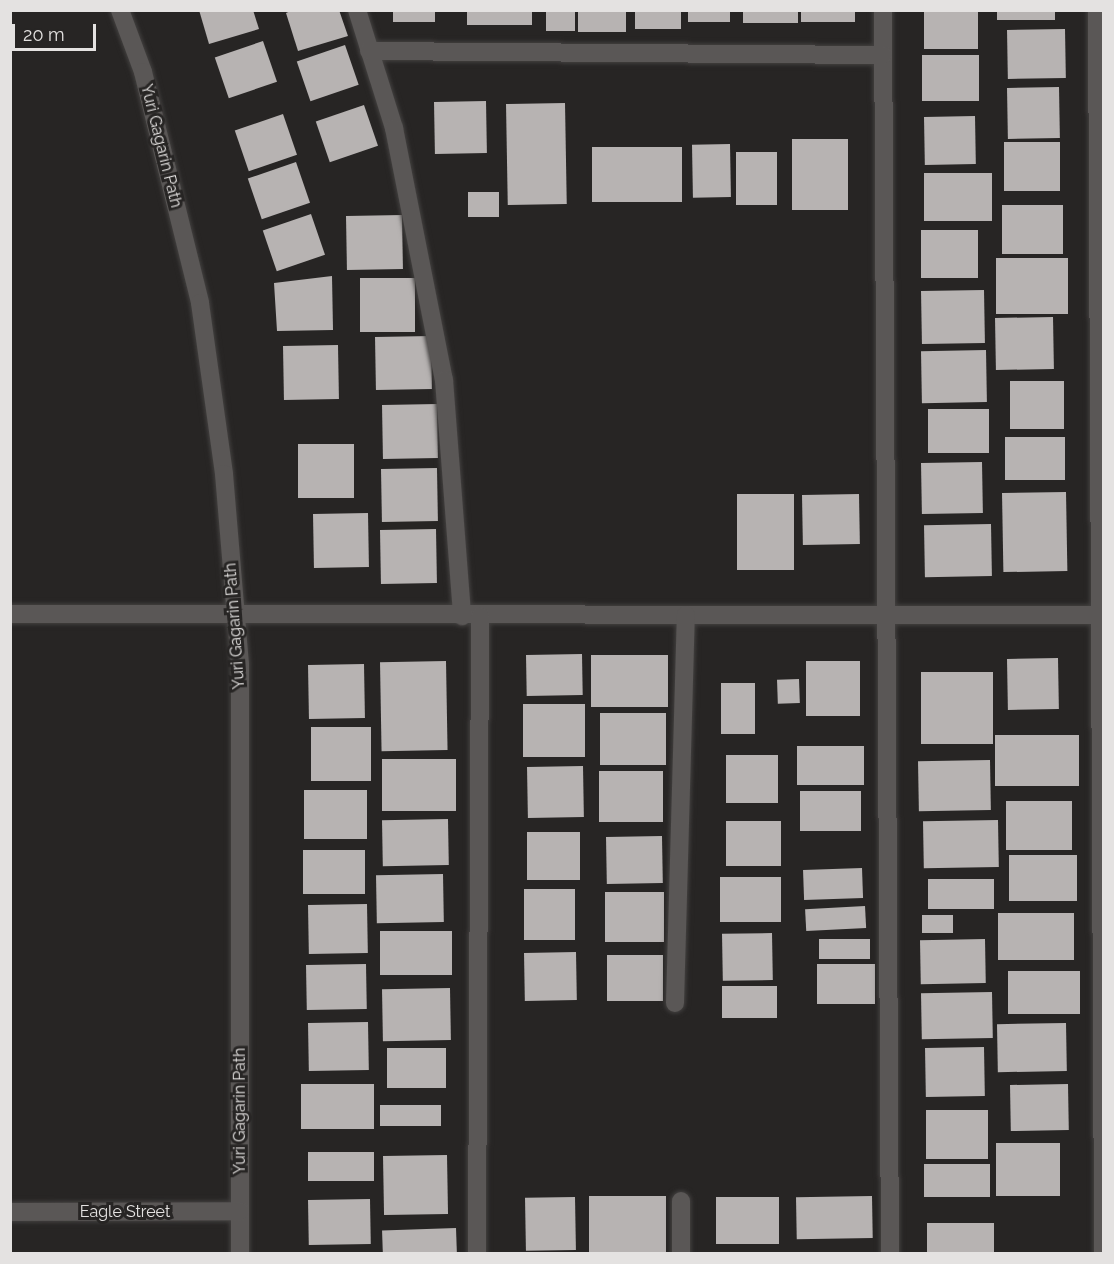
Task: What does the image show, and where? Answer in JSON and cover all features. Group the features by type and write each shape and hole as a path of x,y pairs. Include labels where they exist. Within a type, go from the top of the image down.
{"street":[{"name":"Yuri Gagarin Path","path":"120,10 143,72 200,303 224,474 240,663 240,1254"},
{"path":"357,10 394,128 444,380 471,616 477,1254"},
{"path":"883,10 890,1254"},
{"path":"1097,10 1104,1254"},
{"path":"369,51 883,55"},
{"path":"10,614 1102,615"},
{"path":"675,1003 686,615"},
{"path":"681,1201 681,1254"},
{"name":"Eagle Street","path":"10,1212 240,1211"}],"building":[{"path":"199,10 253,10 259,29 209,44"},
{"path":"293,10 339,10 348,36 298,51 286,13"},
{"path":"393,10 435,10 435,22 393,22"},
{"path":"467,10 532,10 532,25 467,25"},
{"path":"578,10 626,10 626,32 578,32"},
{"path":"635,10 681,10 681,29 635,29"},
{"path":"688,10 730,10 730,22 688,22"},
{"path":"743,10 798,10 798,23 743,23"},
{"path":"801,10 855,10 855,22 801,22"},
{"path":"924,10 978,10 978,49 924,49"},
{"path":"997,10 1055,10 1055,20 997,20"},
{"path":"546,12 575,12 575,31 546,31"},
{"path":"1065,29 1066,78 1008,79 1007,30"},
{"path":"263,41 277,82 229,98 215,58"},
{"path":"345,45 359,85 310,101 297,62"},
{"path":"922,55 979,55 979,101 922,101"},
{"path":"1059,87 1060,138 1008,139 1007,88"},
{"path":"486,101 487,153 435,154 434,102"},
{"path":"565,103 567,204 508,205 506,104"},
{"path":"364,105 378,146 330,162 316,122"},
{"path":"283,114 297,155 249,171 235,131"},
{"path":"975,116 976,164 925,165 924,117"},
{"path":"792,139 848,139 848,210 792,210"},
{"path":"1004,142 1060,142 1060,191 1004,191"},
{"path":"730,144 731,197 693,198 692,145"},
{"path":"592,147 682,147 682,202 592,202"},
{"path":"736,152 777,152 777,205 736,205"},
{"path":"296,162 310,203 262,219 248,179"},
{"path":"924,173 992,173 992,221 924,221"},
{"path":"468,192 499,192 499,217 468,217"},
{"path":"1002,205 1063,205 1063,254 1002,254"},
{"path":"311,214 325,255 277,271 263,231"},
{"path":"402,215 403,269 347,270 346,216"},
{"path":"921,230 978,230 978,278 921,278"},
{"path":"996,258 1068,258 1068,314 996,314"},
{"path":"332,276 333,330 277,331 274,283"},
{"path":"360,278 415,278 415,332 360,332"},
{"path":"984,290 985,343 922,344 921,291"},
{"path":"1053,317 1054,369 996,370 995,318"},
{"path":"431,336 432,389 376,390 375,337"},
{"path":"338,345 339,399 284,400 283,346"},
{"path":"986,350 987,402 922,403 921,351"},
{"path":"1010,381 1064,381 1064,429 1010,429"},
{"path":"437,404 438,458 383,459 382,405"},
{"path":"928,409 989,409 989,453 928,453"},
{"path":"1005,437 1065,437 1065,480 1005,480"},
{"path":"298,444 354,444 354,498 298,498"},
{"path":"982,462 983,513 922,514 921,463"},
{"path":"437,468 438,521 382,522 381,469"},
{"path":"1066,492 1067,571 1003,572 1002,493"},
{"path":"737,494 794,494 794,570 737,570"},
{"path":"859,494 860,544 803,545 802,495"},
{"path":"368,513 369,567 314,568 313,514"},
{"path":"991,524 992,576 925,577 924,525"},
{"path":"436,529 437,583 381,584 380,530"},
{"path":"582,654 583,695 527,696 526,655"},
{"path":"591,655 668,655 668,707 591,707"},
{"path":"1058,658 1059,709 1008,710 1007,659"},
{"path":"446,661 448,750 382,751 380,662"},
{"path":"806,661 860,661 860,716 806,716"},
{"path":"364,664 365,718 309,719 308,665"},
{"path":"921,672 993,672 993,744 921,744"},
{"path":"799,679 800,703 778,704 777,680"},
{"path":"721,683 755,683 755,734 721,734"},
{"path":"523,704 585,704 585,757 523,757"},
{"path":"600,713 666,713 666,765 600,765"},
{"path":"311,727 371,727 371,781 311,781"},
{"path":"995,735 1079,735 1079,786 995,786"},
{"path":"797,746 864,746 864,785 797,785"},
{"path":"726,755 778,755 778,803 726,803"},
{"path":"382,759 456,759 456,811 382,811"},
{"path":"990,760 991,810 919,811 918,761"},
{"path":"583,766 584,817 528,818 527,767"},
{"path":"599,771 663,771 663,822 599,822"},
{"path":"304,790 367,790 367,839 304,839"},
{"path":"800,791 861,791 861,831 800,831"},
{"path":"1006,801 1072,801 1072,850 1006,850"},
{"path":"448,819 449,865 383,866 382,820"},
{"path":"998,820 999,867 924,868 923,821"},
{"path":"726,821 781,821 781,866 726,866"},
{"path":"527,832 580,832 580,880 527,880"},
{"path":"662,836 663,883 607,884 606,837"},
{"path":"303,850 365,850 365,894 303,894"},
{"path":"1009,855 1077,855 1077,901 1009,901"},
{"path":"862,868 863,898 804,900 803,870"},
{"path":"443,874 444,922 377,923 376,875"},
{"path":"720,877 781,877 781,922 720,922"},
{"path":"928,879 994,879 994,909 928,909"},
{"path":"524,889 575,889 575,940 524,940"},
{"path":"605,892 664,892 664,942 605,942"},
{"path":"367,904 368,953 309,954 308,905"},
{"path":"865,906 866,928 806,931 805,909"},
{"path":"998,913 1074,913 1074,960 998,960"},
{"path":"922,915 953,915 953,933 922,933"},
{"path":"380,931 452,931 452,975 380,975"},
{"path":"772,933 773,980 723,981 722,934"},
{"path":"819,939 870,939 870,959 819,959"},
{"path":"985,939 986,983 921,984 920,940"},
{"path":"576,952 577,1000 525,1001 524,953"},
{"path":"607,955 663,955 663,1001 607,1001"},
{"path":"366,964 367,1009 307,1010 306,965"},
{"path":"817,964 875,964 875,1004 817,1004"},
{"path":"1008,971 1080,971 1080,1014 1008,1014"},
{"path":"722,986 777,986 777,1018 722,1018"},
{"path":"450,988 451,1040 383,1041 382,989"},
{"path":"992,992 993,1038 922,1039 921,993"},
{"path":"368,1022 369,1070 309,1071 308,1023"},
{"path":"1066,1023 1067,1071 998,1072 997,1024"},
{"path":"984,1047 985,1096 926,1097 925,1048"},
{"path":"387,1048 446,1048 446,1088 387,1088"},
{"path":"301,1084 374,1084 374,1129 301,1129"},
{"path":"1068,1084 1069,1130 1011,1131 1010,1085"},
{"path":"380,1105 441,1105 441,1126 380,1126"},
{"path":"926,1110 988,1110 988,1159 926,1159"},
{"path":"996,1143 1060,1143 1060,1196 996,1196"},
{"path":"308,1152 374,1152 374,1181 308,1181"},
{"path":"447,1155 448,1214 384,1215 383,1156"},
{"path":"924,1164 990,1164 990,1197 924,1197"},
{"path":"589,1196 666,1196 666,1254 589,1254"},
{"path":"872,1196 873,1238 797,1239 796,1197"},
{"path":"575,1197 576,1250 526,1251 525,1198"},
{"path":"716,1197 779,1197 779,1244 716,1244"},
{"path":"370,1199 371,1244 309,1245 308,1200"},
{"path":"927,1223 994,1223 994,1254 927,1254"},
{"path":"456,1228 457,1254 383,1254 382,1231"}]}
